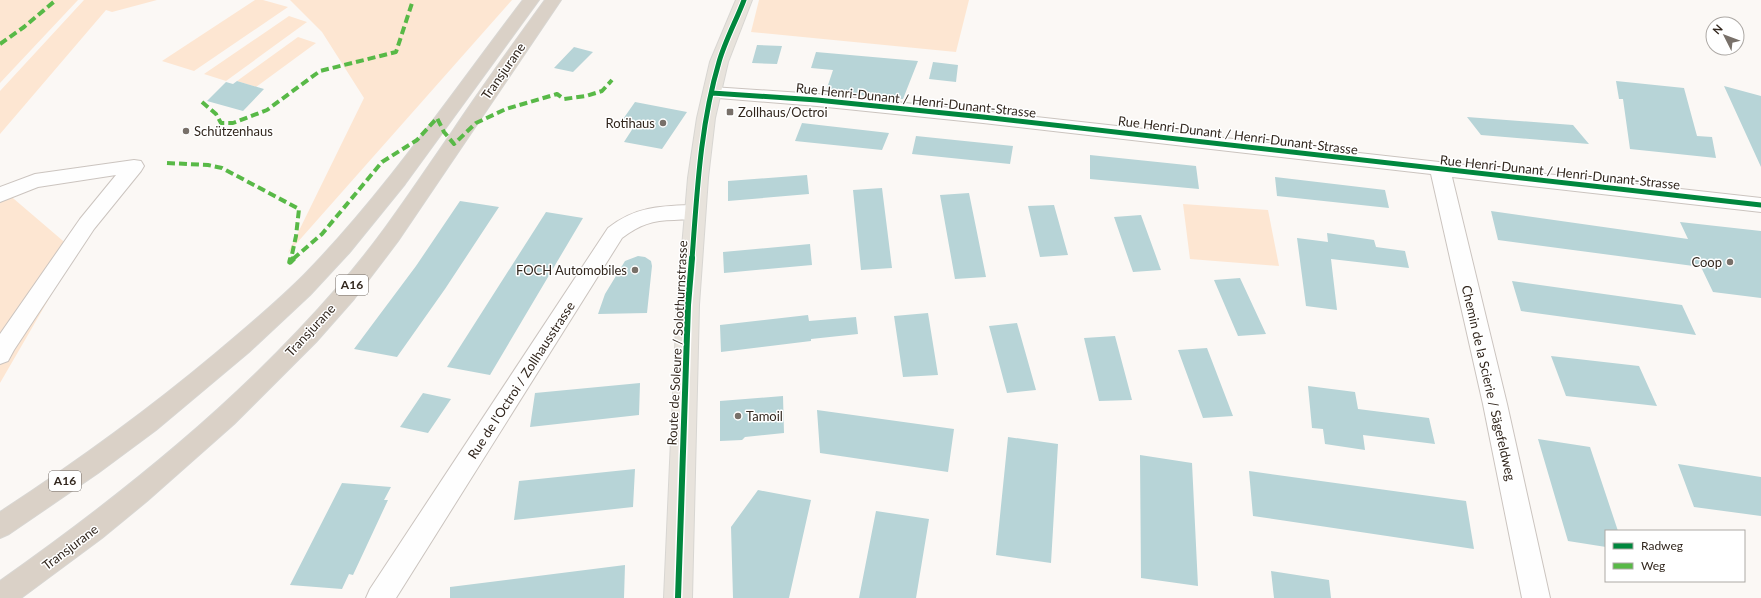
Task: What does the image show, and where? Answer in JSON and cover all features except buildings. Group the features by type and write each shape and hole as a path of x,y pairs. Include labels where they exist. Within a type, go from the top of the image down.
{"highway":[{"name":"Transjurane","path":"0,526 130,436 254,335 311,281 360,227 395,184 530,0"},
{"name":"Transjurane","path":"0,598 51,562 100,524 189,449 249,394 300,342 346,292 395,228 553,0"}],"main road":[{"name":"Route de Soleure / Solothurnstrasse","path":"678,598 688,304 695,212 704,131 719,62 744,0"}],"street":[{"name":"Rue Henri-Dunant / Henri-Dunant-Strasse","path":"712,93 817,100 959,114 1761,205"},
{"path":"0,194 35,182 134,166 87,224 4,346 0,356"},
{"name":"Chemin de la Scierie / Sägefeldweg","path":"1440,169 1493,396 1536,598"},
{"name":"Rue de l'Octroi / Zollhausstrasse","path":"380,598 615,233 623,226 644,215 695,212"}],"shaded area":[{"path":"0,0 78,0 0,83"},
{"path":"84,0 157,0 112,12 106,10 0,134 0,91"},
{"path":"255,0 263,0 288,7 194,71 162,61"},
{"path":"290,0 512,0 288,253 364,98 322,32"},
{"path":"759,0 969,0 956,52 751,32"},
{"path":"289,16 307,22 226,81 204,74"},
{"path":"298,37 316,43 256,87 237,81"},
{"path":"0,187 76,252 0,383"},
{"path":"1183,204 1268,210 1279,266 1190,259"}],"marked path":[{"path":"0,44 24,27 56,0"},
{"path":"202,102 216,114 221,123 233,123 267,110 320,71 396,52 413,0"},
{"path":"167,163 208,165 222,168 299,209 296,236 290,262 322,234 382,162 417,140 437,118 444,132 454,144 476,123 506,109 557,94 564,99 586,96 602,91 612,80"}],"cycle path":[{"path":"678,598 688,305 698,178 706,118 719,62 744,0"},
{"path":"712,93 817,100 983,117 1761,205"}],"place":[{"name":"Zollhaus/Octroi","path":"730,112"},
{"name":"Rotihaus","path":"663,123"},
{"name":"Schützenhaus","path":"186,131"},
{"name":"Coop","path":"1730,262"},
{"name":"FOCH Automobiles","path":"635,270"},
{"name":"Tamoil","path":"738,416"}]}
